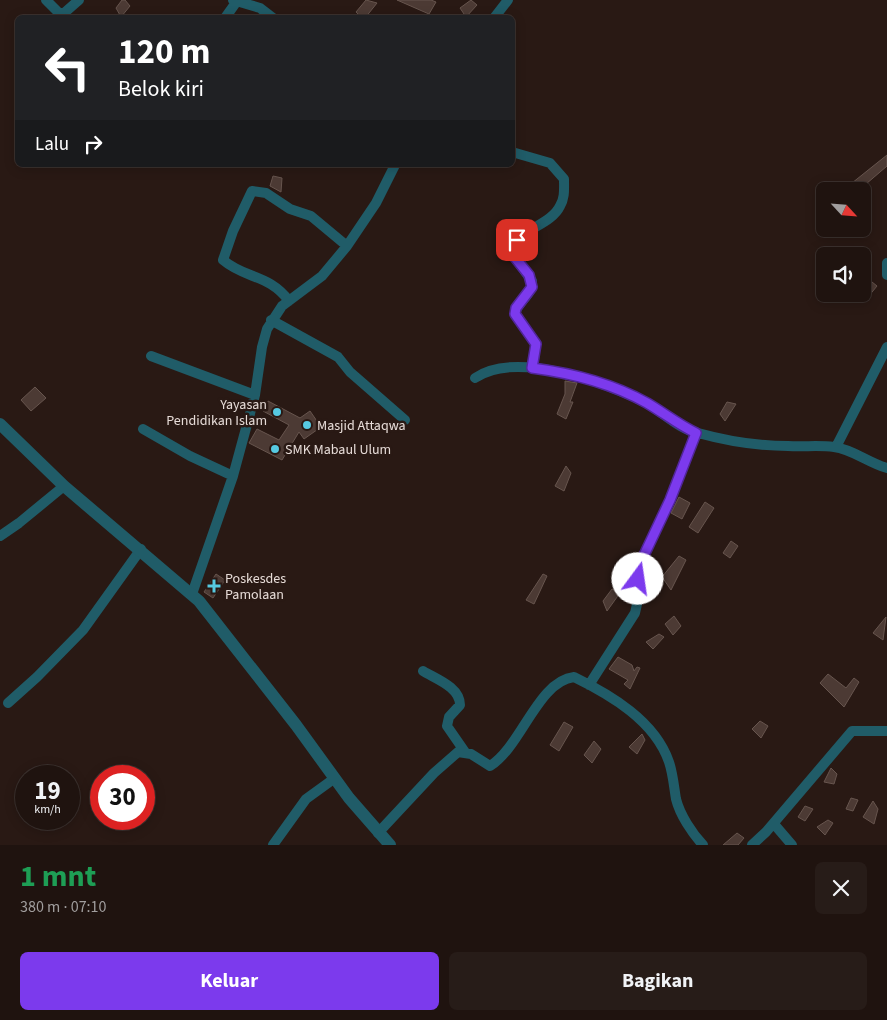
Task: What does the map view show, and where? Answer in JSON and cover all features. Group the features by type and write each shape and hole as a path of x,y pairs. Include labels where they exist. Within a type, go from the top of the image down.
{"street":[{"path":"46,0 61,14 79,0"},
{"path":"496,15 508,0"},
{"path":"227,15 235,1 259,4 270,15"},
{"path":"515,153 550,163 564,179 564,196 560,208 548,220 517,240 512,250 512,254 532,281 529,294 516,308 515,314 536,344 532,368"},
{"path":"192,594 233,476 255,395 262,347 271,320 290,301 322,276 376,203 394,167"},
{"path":"290,301 277,287 264,279 223,260 233,231 252,191 266,193 290,209 310,216 346,246"},
{"path":"887,263 887,275"},
{"path":"271,320 338,357 350,372 405,420"},
{"path":"836,447 887,348"},
{"path":"151,356 255,395"},
{"path":"475,378 484,372 494,369 532,368 580,378 646,403 696,433 766,446 836,447 887,468"},
{"path":"0,424 64,486 192,594 378,833 390,845"},
{"path":"143,429 190,456 233,476"},
{"path":"589,685 635,613 640,591 638,568 670,500 696,433"},
{"path":"0,536 64,486"},
{"path":"8,703 37,677 82,630 140,549"},
{"path":"423,671 454,689 458,695 460,705 449,718 447,726 465,752 490,766 513,742 555,685 565,678 574,677 589,685 628,710 648,726 658,740 668,761 676,801 689,826 703,845"},
{"path":"752,845 774,824 852,731 887,731"},
{"path":"378,833 449,758 458,752 465,752"},
{"path":"272,845 306,799 335,778"},
{"path":"774,824 792,845"}],"building":[{"path":"122,0 125,0 130,6 123,15 120,15 116,8"},
{"path":"366,0 377,3 367,15 359,15 356,12"},
{"path":"397,0 431,0 436,2 429,14"},
{"path":"471,0 477,5 468,15 465,15 460,8"},
{"path":"887,155 887,166 868,182 853,182"},
{"path":"273,176 282,178 281,192 270,186"},
{"path":"871,281 877,286 871,293"},
{"path":"565,381 577,383 570,402 573,402 566,419 557,414 565,394"},
{"path":"35,387 46,398 31,411 21,400"},
{"path":"268,401 300,418 310,411 321,427 304,439 299,432 282,460 249,443 257,429 279,440 289,425 263,411"},
{"path":"727,402 736,404 725,421 720,414"},
{"path":"566,466 571,473 564,491 555,486"},
{"path":"679,497 690,503 682,519 671,513"},
{"path":"705,502 714,508 698,533 689,527"},
{"path":"731,541 738,546 730,558 723,553"},
{"path":"679,556 686,560 671,590 662,577"},
{"name":"Poskesdes Pamolaan","path":"216,574 225,580 213,598 204,592"},
{"path":"543,574 547,576 534,604 526,600"},
{"path":"612,589 620,593 607,611 603,601"},
{"path":"674,616 681,626 673,635 665,624"},
{"path":"886,617 883,640 873,633"},
{"path":"659,634 664,637 653,649 646,642"},
{"path":"618,657 632,665 634,671 637,667 640,668 630,689 624,684 628,680 609,669"},
{"path":"828,674 846,688 854,678 859,682 844,707 820,683"},
{"path":"760,721 768,726 761,738 752,729"},
{"path":"564,722 573,727 559,751 550,745"},
{"path":"642,734 645,740 637,754 629,747"},
{"path":"594,741 601,749 592,763 584,755"},
{"path":"831,768 837,774 834,784 824,782"},
{"path":"851,798 858,800 853,811 846,809"},
{"path":"873,801 878,809 874,824 863,817"},
{"path":"805,806 813,809 805,821 798,817"},
{"path":"828,820 833,823 825,835 817,827"},
{"path":"737,833 744,838 738,845 723,845"}],"place":[{"name":"Yayasan Pendidikan Islam","path":"277,412"},
{"name":"Masjid Attaqwa","path":"307,425"},
{"name":"SMK Mabaul Ulum","path":"275,449"},
{"name":"Poskesdes Pamolaan","path":"214,586"}],"route":[{"path":"517,240 512,254 529,275 532,287 529,294 516,308 515,314 536,344 532,368 550,370 613,389 646,403 681,426 696,433 670,500 638,568 638,579"}]}
